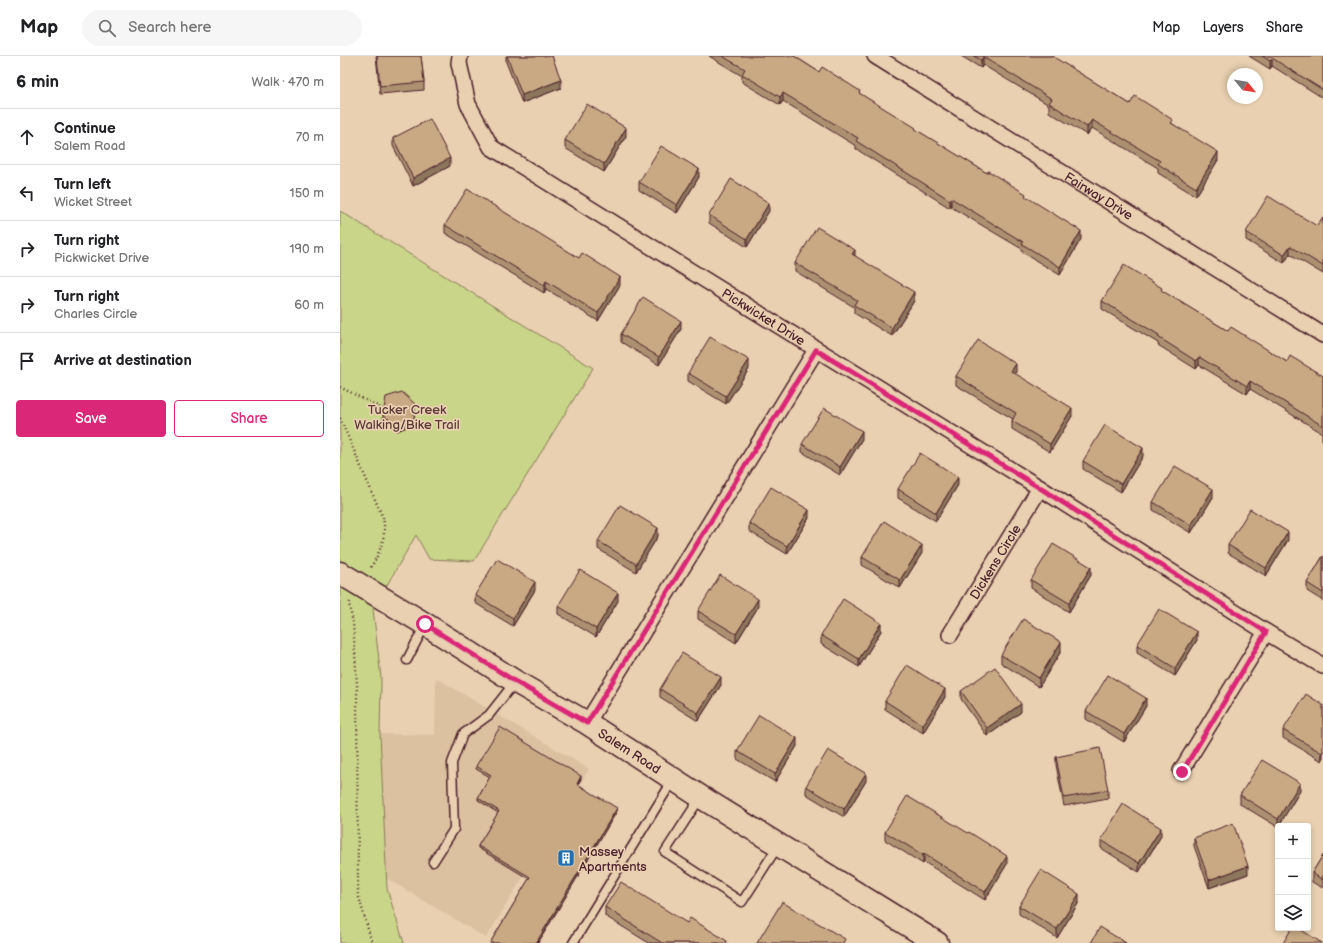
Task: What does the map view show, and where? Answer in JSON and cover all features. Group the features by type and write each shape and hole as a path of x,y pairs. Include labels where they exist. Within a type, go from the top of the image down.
{"main road":[{"name":"Salem Road","path":"340,573 425,624 516,682 587,723 701,797 937,943"}],"street":[{"name":"Pickwicket Drive","path":"460,56 459,63 468,104 491,147 1040,488 1266,632 1323,666"},
{"name":"Fairway Drive","path":"874,56 1323,335"},
{"path":"587,723 816,350"},
{"name":"Dickens Circle","path":"950,636 1040,488"},
{"path":"1182,772 1266,632"}],"lane":[{"path":"407,660 425,624"},
{"path":"433,862 454,829 452,763 463,734 489,715 516,682"},
{"name":"Salem Road","path":"573,943 673,779"},
{"path":"701,797 665,852 742,902 779,845"}],"path":[{"path":"340,387 385,410"},
{"path":"340,418 383,518 385,534 381,547 367,573"},
{"path":"349,604 353,623 356,684 358,894 372,943"}],"shaded area":[{"path":"436,678 589,769 486,938 386,878 380,734 435,735"}],"green space":[{"name":"Tucker Creek Walking/Bike Trail","path":"340,211 593,368 474,561 429,559 416,535 373,609 381,678 380,734 387,889 404,943 340,943"}],"building":[{"path":"377,56 421,56 424,82 380,86"},
{"path":"507,56 552,56 561,80 522,95"},
{"path":"722,56 794,56 819,72 822,67 860,91 859,93 916,128 915,129 987,173 988,171 1026,194 1025,196 1081,231 1060,267 1022,244 1023,242 951,198 950,200 856,141 858,138 783,93 780,97 742,74 745,69"},
{"path":"974,56 1052,56 1130,104 1135,96 1173,120 1171,123 1218,152 1196,188 1158,164 1160,161 1092,120 1087,127 1049,103 1052,99 983,57 981,60"},
{"path":"1262,56 1323,56 1323,90 1272,58 1270,61"},
{"path":"587,104 626,128 604,164 565,140"},
{"path":"430,119 450,158 413,178 393,138"},
{"path":"661,146 699,169 677,205 639,182"},
{"path":"731,179 769,203 747,239 709,215"},
{"path":"467,189 579,258 582,253 620,277 598,313 546,281 544,285 445,225"},
{"path":"1268,196 1317,226 1323,217 1323,266 1290,246 1284,255 1246,232"},
{"path":"817,227 855,250 852,254 914,292 892,328 854,305 857,300 795,263"},
{"path":"1124,265 1162,288 1161,290 1228,331 1231,327 1287,362 1290,356 1323,376 1323,426 1250,381 1247,386 1199,357 1196,361 1158,337 1159,335 1102,301"},
{"path":"643,297 681,321 659,357 621,334"},
{"path":"710,337 749,360 726,396 688,373"},
{"path":"978,340 1016,364 1011,371 1072,408 1050,444 1012,421 1016,413 956,376"},
{"path":"402,392 415,404 414,419 397,426 383,415 386,397"},
{"path":"824,408 862,431 840,467 802,444"},
{"path":"1105,425 1143,448 1121,484 1083,461"},
{"path":"920,453 958,477 936,513 898,489"},
{"path":"1175,466 1213,489 1191,525 1153,502"},
{"path":"771,487 809,510 787,546 749,523"},
{"path":"620,505 658,528 636,564 598,541"},
{"path":"1250,509 1288,532 1266,568 1228,545"},
{"path":"884,521 922,545 900,580 862,557"},
{"path":"1053,544 1091,567 1069,603 1031,580"},
{"path":"1323,556 1323,593 1307,583"},
{"path":"497,559 535,582 513,618 475,595"},
{"path":"580,570 618,593 596,629 558,606"},
{"path":"720,575 758,599 736,634 698,611"},
{"path":"843,599 881,623 859,659 821,635"},
{"path":"1159,609 1197,632 1175,668 1137,645"},
{"path":"1023,619 1061,642 1039,678 1001,655"},
{"path":"682,653 721,677 698,713 660,689"},
{"path":"907,665 945,689 923,725 885,701"},
{"path":"995,667 1021,704 987,728 961,691"},
{"path":"1108,675 1146,698 1124,734 1086,711"},
{"path":"1306,694 1323,705 1322,753 1283,730"},
{"path":"759,715 797,738 775,774 737,751"},
{"path":"500,727 581,776 577,784 617,808 536,943 490,943 530,877 478,846 499,811 478,798 491,775 476,766"},
{"path":"1100,748 1108,790 1064,798 1056,757"},
{"path":"828,750 866,773 844,809 806,786"},
{"path":"1262,760 1300,783 1278,819 1240,795"},
{"path":"907,796 1007,856 985,892 924,854 923,855 885,832"},
{"path":"1123,804 1161,828 1139,863 1101,840"},
{"path":"1233,823 1248,866 1209,880 1194,838"},
{"path":"1323,855 1323,880 1312,873"},
{"path":"1041,870 1079,894 1057,929 1019,906"},
{"path":"621,882 687,923 690,918 727,941 726,943 662,943 605,907"},
{"path":"782,902 845,939 843,943 757,943"},
{"path":"1100,927 1126,943 1091,943"},
{"path":"1290,931 1303,931 1322,943 1283,943"}],"place":[{"name":"Massey Apartments","path":"566,858"}],"route":[{"path":"425,624 516,682 587,723 816,350 1040,488 1266,632 1182,772"}]}
